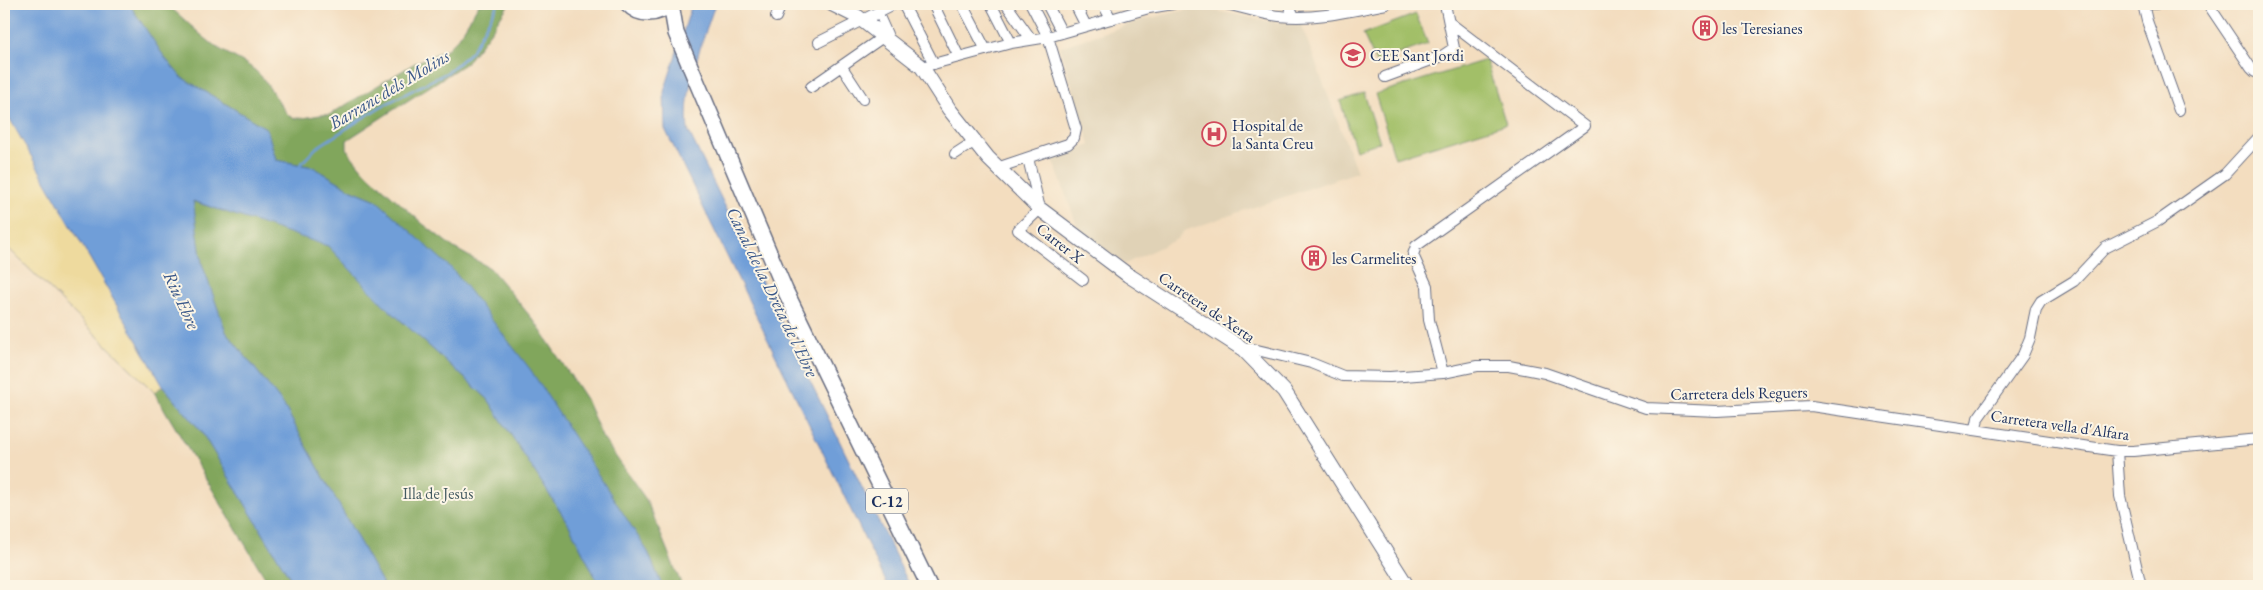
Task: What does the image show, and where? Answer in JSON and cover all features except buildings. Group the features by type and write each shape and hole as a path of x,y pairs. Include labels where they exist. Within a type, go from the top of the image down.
{"main road":[{"path":"628,4 639,12 649,14 677,34"},
{"name":"C-12","path":"649,14 657,12 670,4 677,34 785,290 929,586"},
{"path":"838,5 928,66"},
{"name":"Carretera de Xerta","path":"928,66 950,109 975,142 997,168 1040,209 1128,275 1244,349 1284,391 1408,586"}],"street":[{"path":"776,17 780,4"},
{"path":"819,42 861,20 875,8 894,4"},
{"path":"903,4 928,66 1011,43 1062,33 1111,19 1133,8 1173,4"},
{"path":"933,4 959,57"},
{"path":"962,4 986,50"},
{"path":"991,4 1011,43"},
{"path":"1006,4 1031,39"},
{"path":"997,168 1071,141 1076,129 1048,36 1031,4"},
{"path":"1047,4 1062,33"},
{"path":"1075,4 1086,26"},
{"path":"1103,4 1111,19"},
{"path":"1229,4 1265,14 1294,16 1350,7 1385,4"},
{"path":"1288,4 1294,16"},
{"path":"1384,76 1450,52 1455,45 1445,4"},
{"path":"2156,4 2144,4 2147,21 2179,110"},
{"path":"2208,4 2250,68 2255,72 2259,71"},
{"path":"1444,373 1429,320 1427,286 1413,255 1416,246 1585,126 1450,23"},
{"path":"811,87 886,36"},
{"path":"842,67 863,99"},
{"path":"1976,429 1978,418 2022,355 2030,338 2036,309 2041,301 2074,280 2105,248 2158,220 2225,174 2259,137"},
{"path":"955,154 975,142"},
{"path":"1028,158 1040,209"},
{"name":"Carrer X","path":"1040,209 1018,230 1083,280"},
{"name":"Carretera dels Reguers","path":"1244,349 1253,349 1311,363 1343,376 1365,378 1444,373 1476,366 1509,366 1545,373 1646,408 1717,411 1811,406 1976,429"},
{"name":"Carretera vella d'Alfara","path":"1976,429 2133,451 2259,438"},
{"path":"2117,450 2120,496 2141,586"}],"shaded area":[{"name":"Hospital de la Santa Creu","path":"1198,7 1266,21 1301,24 1357,172 1184,231 1177,239 1125,264 1079,231 1053,160 1090,144 1060,47 1142,20"}],"green space":[{"path":"129,4 166,4 215,46 255,70 289,115 301,118 329,115 415,63 447,49 459,37 479,4 509,4 466,63 347,140 347,148 363,170 423,224 454,248 490,268 535,322 586,399 602,437 647,501 682,586 662,586 648,552 376,200 352,190 313,167 276,160 267,129 181,77 165,59"},
{"path":"1416,14 1428,44 1376,62 1363,34"},
{"path":"1486,60 1506,124 1395,158 1375,94"},
{"path":"1364,93 1380,142 1356,150 1340,101"},
{"name":"Illa de Jesús","path":"192,201 328,245 386,307 488,399 569,525 600,586 384,586 283,404 226,332 202,264"},
{"path":"163,386 201,431 295,586 270,586 154,392"}],"sand":[{"path":"4,112 7,113 163,386 154,392 4,244"}],"water":[{"name":"Riu Ebre","path":"4,4 129,4 165,58 181,77 267,129 276,160 313,167 352,190 376,200 452,269 530,369 648,552 662,586 600,586 569,525 488,399 386,307 328,246 193,201 202,264 226,332 283,404 384,586 295,586 201,431 163,386 7,114 4,112"},
{"path":"692,4 715,4 699,50 691,82 687,114 688,130 910,586 888,586 665,129 664,92"}],"waterway":[{"name":"Barranc dels Molins","path":"299,166 316,148 380,107 448,72 471,52 498,4"}],"place":[{"name":"les Teresianes","path":"1705,28"},
{"name":"CEE Sant Jordi","path":"1353,55"},
{"name":"Hospital de la Santa Creu","path":"1214,134"},
{"name":"les Carmelites","path":"1314,258"}],"water label":[{"name":"Canal de la Dreta de l'Ebre","path":"773,292"}]}
